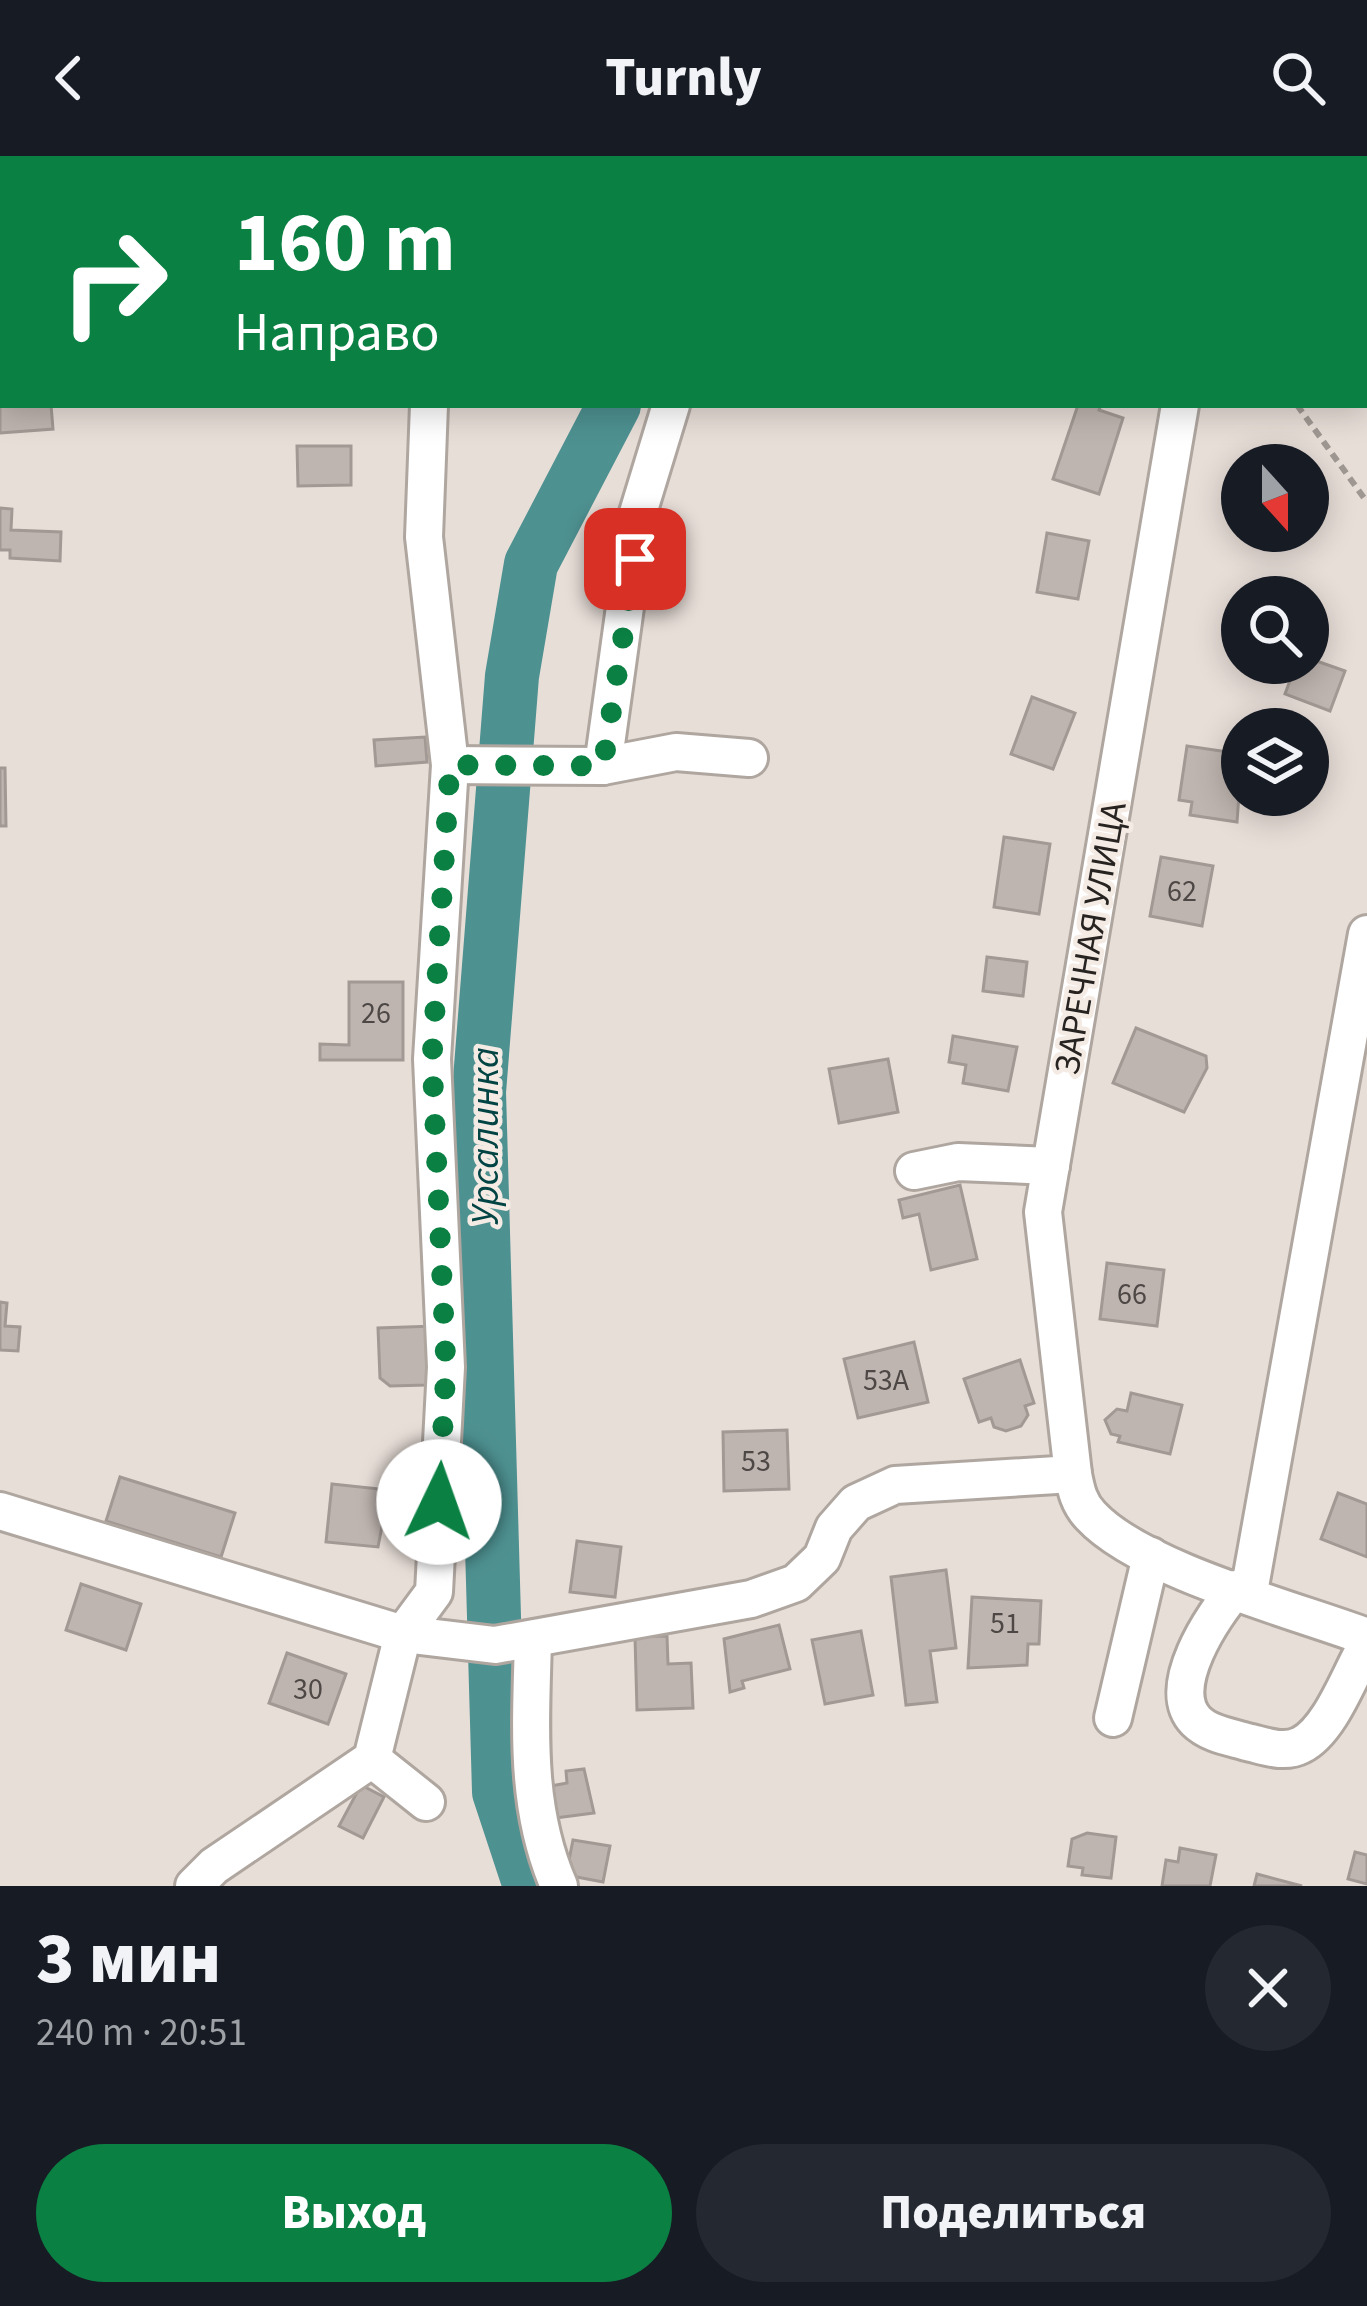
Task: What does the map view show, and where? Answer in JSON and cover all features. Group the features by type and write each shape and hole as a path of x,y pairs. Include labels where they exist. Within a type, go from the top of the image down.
{"street":[{"path":"194,1886 214,1866 371,1759 403,1634 434,1592 446,1367 432,1059 450,765 424,537 429,408"},
{"path":"603,766 638,513 670,408"},
{"name":"ЗАРЕЧНАЯ УЛИЦА","path":"1179,408 1043,1212 1073,1474 1077,1496 1091,1516 1150,1556 1367,1641"},
{"path":"450,765 603,766 676,752 749,758"},
{"path":"1367,934 1243,1591 1204,1629 1189,1676 1188,1709 1198,1724 1220,1735 1284,1750 1303,1745 1316,1732 1367,1641"},
{"path":"914,1171 958,1162 1051,1166"},
{"path":"0,1511 403,1634 495,1645 751,1599 796,1583 822,1558 834,1528 856,1503 896,1485 1073,1474"},
{"path":"1113,1718 1150,1556"},
{"path":"533,1639 529,1769 544,1853 559,1886"},
{"path":"371,1759 426,1802"}],"path":[{"path":"1299,408 1367,502"}],"building":[{"path":"0,408 51,408 53,429 0,433"},
{"path":"1077,408 1100,408 1123,418 1099,494 1053,479"},
{"path":"297,446 351,446 351,485 298,486"},
{"path":"0,508 12,509 11,530 61,532 60,561 10,558 10,550 0,550"},
{"path":"1047,533 1089,541 1078,599 1037,592"},
{"path":"1329,665 1345,671 1330,711 1285,694 1289,684 1329,684"},
{"path":"1032,697 1075,713 1053,769 1011,754"},
{"path":"425,737 427,762 376,766 374,740"},
{"path":"1187,746 1221,751 1221,816 1237,816 1237,822 1190,815 1192,802 1179,800"},
{"path":"0,768 5,768 6,826 0,826"},
{"path":"1004,837 1050,844 1039,914 994,907"},
{"path":"1161,857 1213,866 1202,926 1150,916"},
{"path":"987,957 1027,962 1023,996 983,991"},
{"path":"349,982 403,982 403,1060 320,1060 320,1044 349,1045"},
{"path":"1136,1028 1206,1056 1207,1068 1184,1112 1113,1083"},
{"path":"953,1036 1017,1047 1008,1091 963,1083 966,1065 949,1062"},
{"path":"888,1059 898,1112 839,1123 829,1069"},
{"path":"960,1185 977,1259 931,1270 919,1214 903,1218 899,1200"},
{"path":"1107,1263 1164,1270 1157,1326 1100,1319"},
{"path":"0,1302 7,1303 5,1326 20,1327 18,1351 0,1350"},
{"path":"435,1326 427,1385 390,1386 380,1378 378,1328"},
{"path":"914,1342 928,1402 858,1418 844,1359"},
{"path":"1020,1360 1034,1403 1025,1406 1028,1415 1021,1426 1006,1431 994,1427 991,1418 979,1422 964,1379"},
{"path":"1131,1393 1182,1405 1170,1454 1118,1442 1120,1436 1111,1434 1105,1420 1117,1409 1127,1411"},
{"path":"787,1430 789,1489 724,1491 723,1432"},
{"path":"120,1477 235,1513 221,1557 106,1521"},
{"path":"332,1484 389,1490 378,1547 326,1542"},
{"path":"1338,1493 1367,1504 1367,1557 1321,1539"},
{"path":"577,1541 621,1547 615,1597 570,1592"},
{"path":"946,1570 956,1648 930,1651 937,1702 906,1705 891,1577"},
{"path":"81,1584 141,1604 126,1650 66,1630"},
{"path":"972,1597 1041,1601 1039,1644 1028,1644 1027,1665 968,1668"},
{"path":"779,1625 790,1669 742,1681 744,1688 730,1692 724,1639"},
{"path":"861,1631 873,1695 825,1704 812,1640"},
{"path":"667,1636 668,1664 691,1663 693,1708 637,1710 635,1637"},
{"path":"287,1653 346,1674 328,1724 269,1703"},
{"path":"584,1769 594,1813 555,1818 551,1786 567,1783 566,1771"},
{"path":"361,1785 384,1797 363,1838 339,1826"},
{"path":"1087,1833 1116,1837 1111,1878 1082,1875 1083,1868 1068,1866 1072,1839"},
{"path":"573,1840 610,1846 603,1882 566,1875"},
{"path":"1180,1848 1216,1855 1210,1886 1162,1886 1166,1860 1178,1862"},
{"path":"1355,1852 1367,1855 1367,1884 1348,1879"},
{"path":"1257,1874 1302,1886 1254,1886"}],"waterway":[{"name":"Урсалинка","path":"530,1886 499,1792 479,1092 512,676 531,564 612,408"}],"route":[{"path":"439,1502 446,1367 432,1059 450,765 603,766 621,621 635,559"}]}
